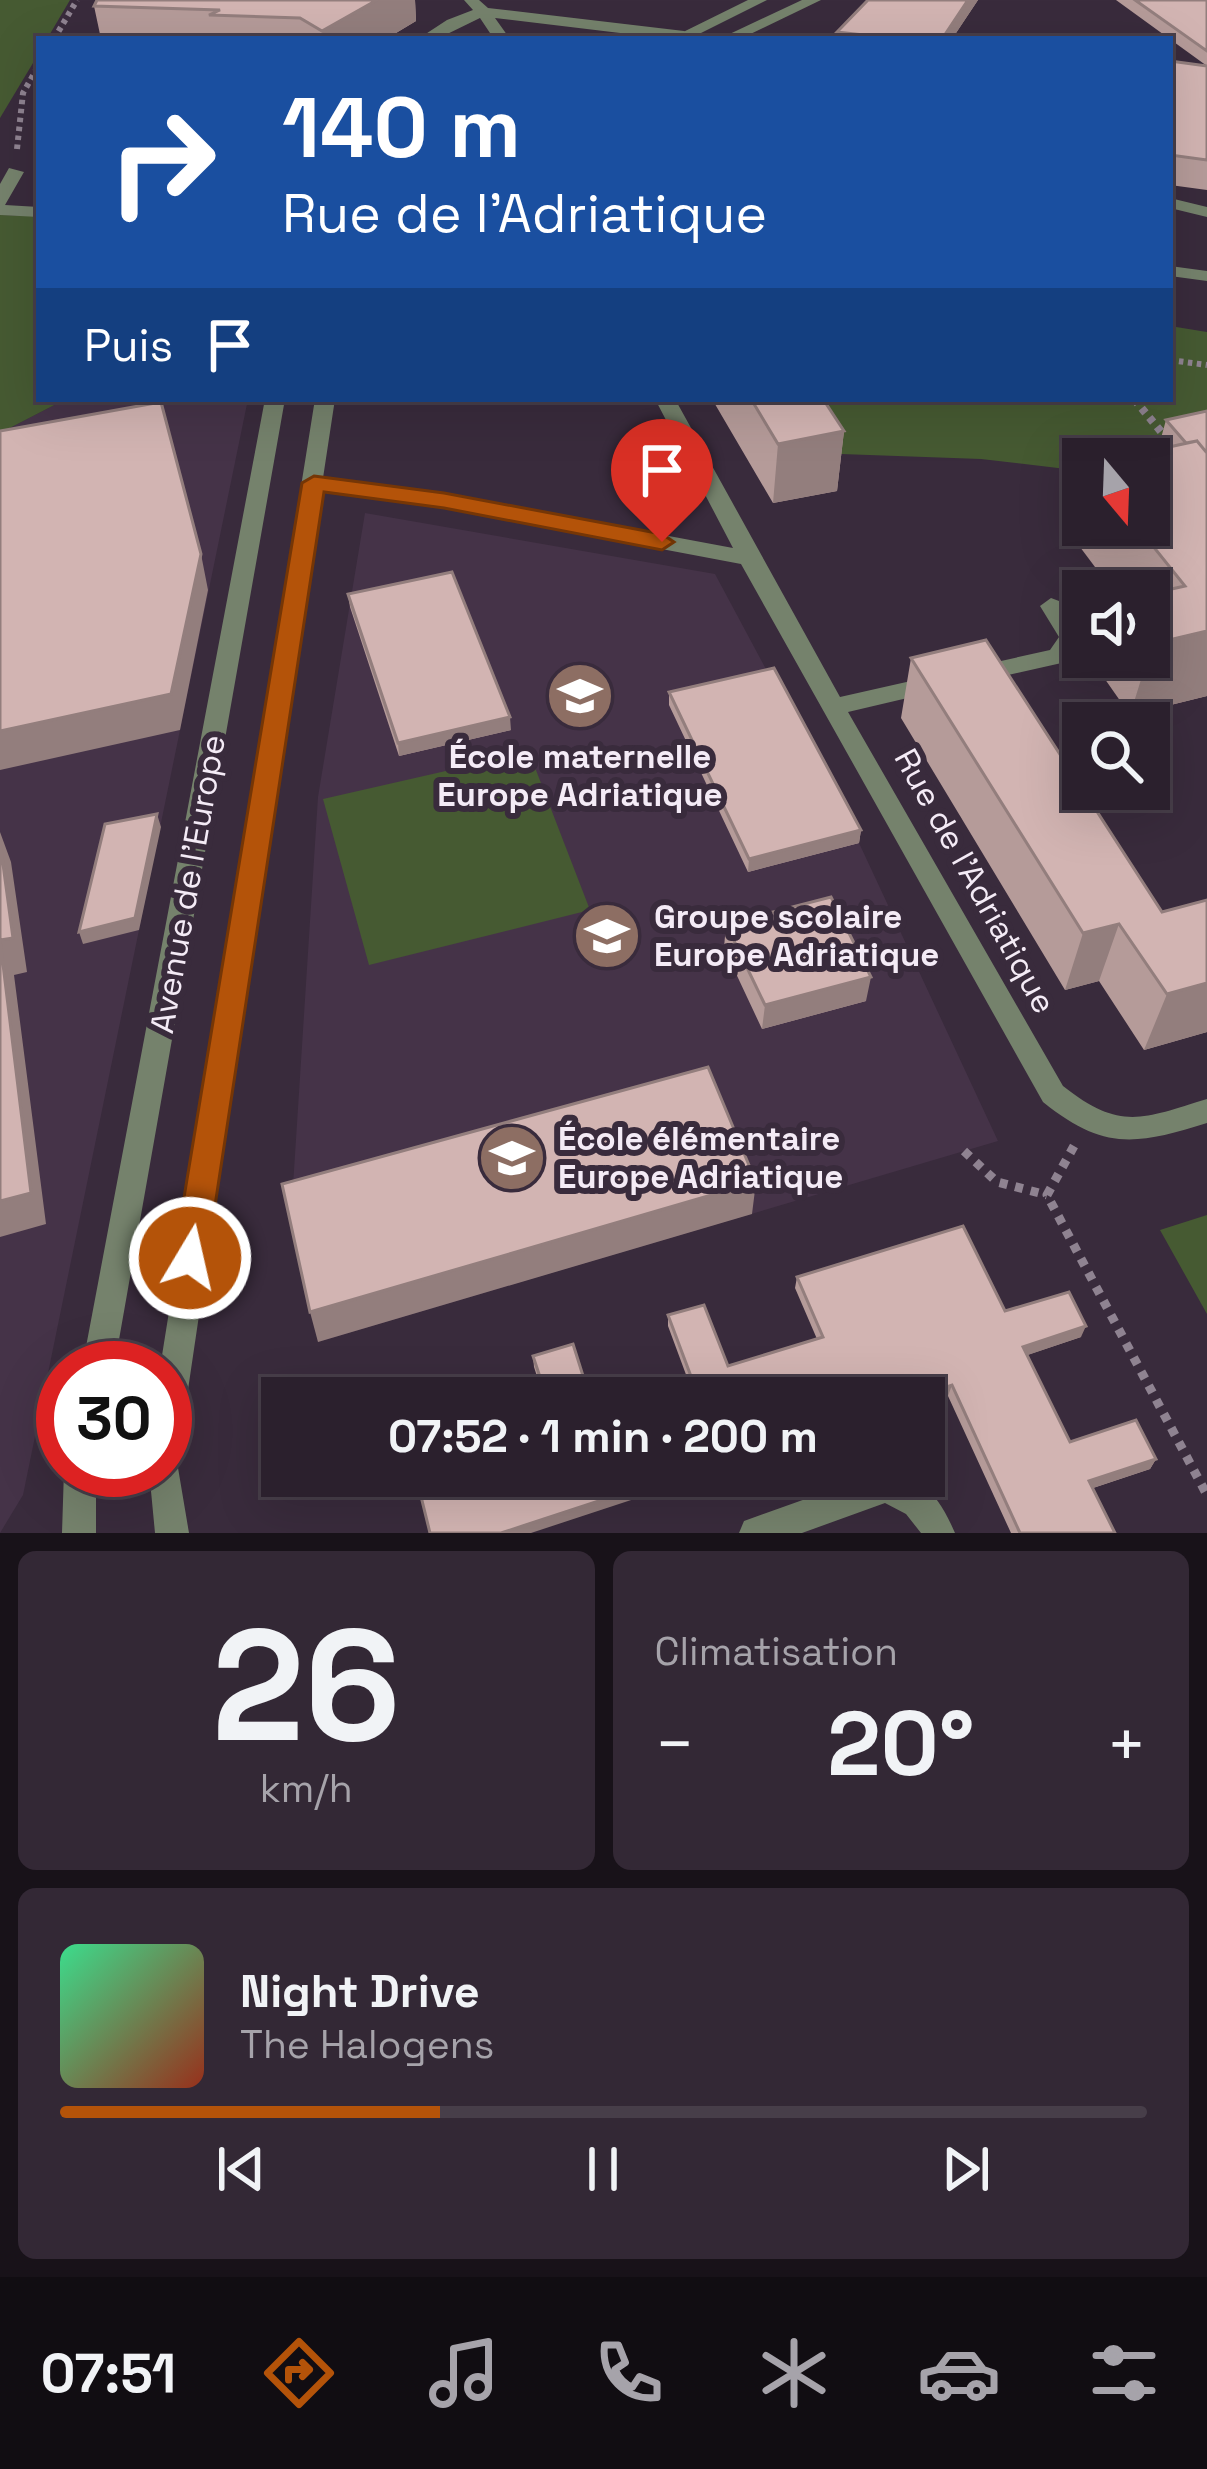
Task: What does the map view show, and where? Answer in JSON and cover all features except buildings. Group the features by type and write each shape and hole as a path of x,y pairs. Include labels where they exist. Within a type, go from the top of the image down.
{"street":[{"path":"692,36 760,0"},
{"path":"734,36 814,0"},
{"path":"431,36 477,6 675,36"},
{"path":"477,6 500,36"},
{"path":"581,36 592,23"},
{"path":"0,201 15,172"},
{"path":"1173,204 1207,212"},
{"path":"0,210 36,212"},
{"path":"1173,271 1207,276"},
{"name":"Avenue de l'Europe","path":"103,1341 274,402"},
{"name":"Avenue de l'Europe","path":"180,1341 325,402"},
{"name":"Rue de l'Adriatique","path":"667,402 749,558 1053,1094 1087,1124"},
{"path":"314,483 444,501 749,558"},
{"path":"836,706 1058,656 1071,637 1051,606"},
{"path":"1087,1124 1137,1132 1207,1111"},
{"path":"756,1533 885,1486 907,1491 930,1514 938,1533"},
{"path":"80,1497 80,1533"},
{"path":"168,1497 172,1533"}],"path":[{"path":"57,36 77,0"},
{"path":"15,172 22,93 36,70"},
{"path":"22,93 36,93"},
{"path":"1173,360 1207,365"},
{"path":"1136,402 1177,451"},
{"path":"1047,1195 1087,1124"},
{"path":"964,1151 997,1182 1047,1195 1207,1495"}],"shaded area":[{"path":"60,402 247,402 55,1341 36,1341 36,1432 23,1495 0,1533 0,433"},
{"name":"Groupe scolaire Europe Adriatique","path":"365,513 715,574 859,843 998,1141 318,1342 291,1217 318,797"}],"green space":[{"path":"0,0 70,0 49,36 36,36 36,58 0,118"},
{"path":"0,215 36,216 36,402 60,402 0,433"},
{"path":"1173,326 1207,332 1207,465 1170,463 1170,438 1062,438 1062,469 981,459 813,453 783,402 1173,402"},
{"path":"529,752 590,910 369,965 323,799"},
{"path":"1207,1215 1207,1314 1160,1230"}],"place":[{"name":"École maternelle Europe Adriatique","path":"580,696"},
{"name":"Groupe scolaire Europe Adriatique","path":"607,936"},
{"name":"École élémentaire Europe Adriatique","path":"512,1158"}],"route":[{"path":"190,1258 314,483 444,501 662,542"}]}
